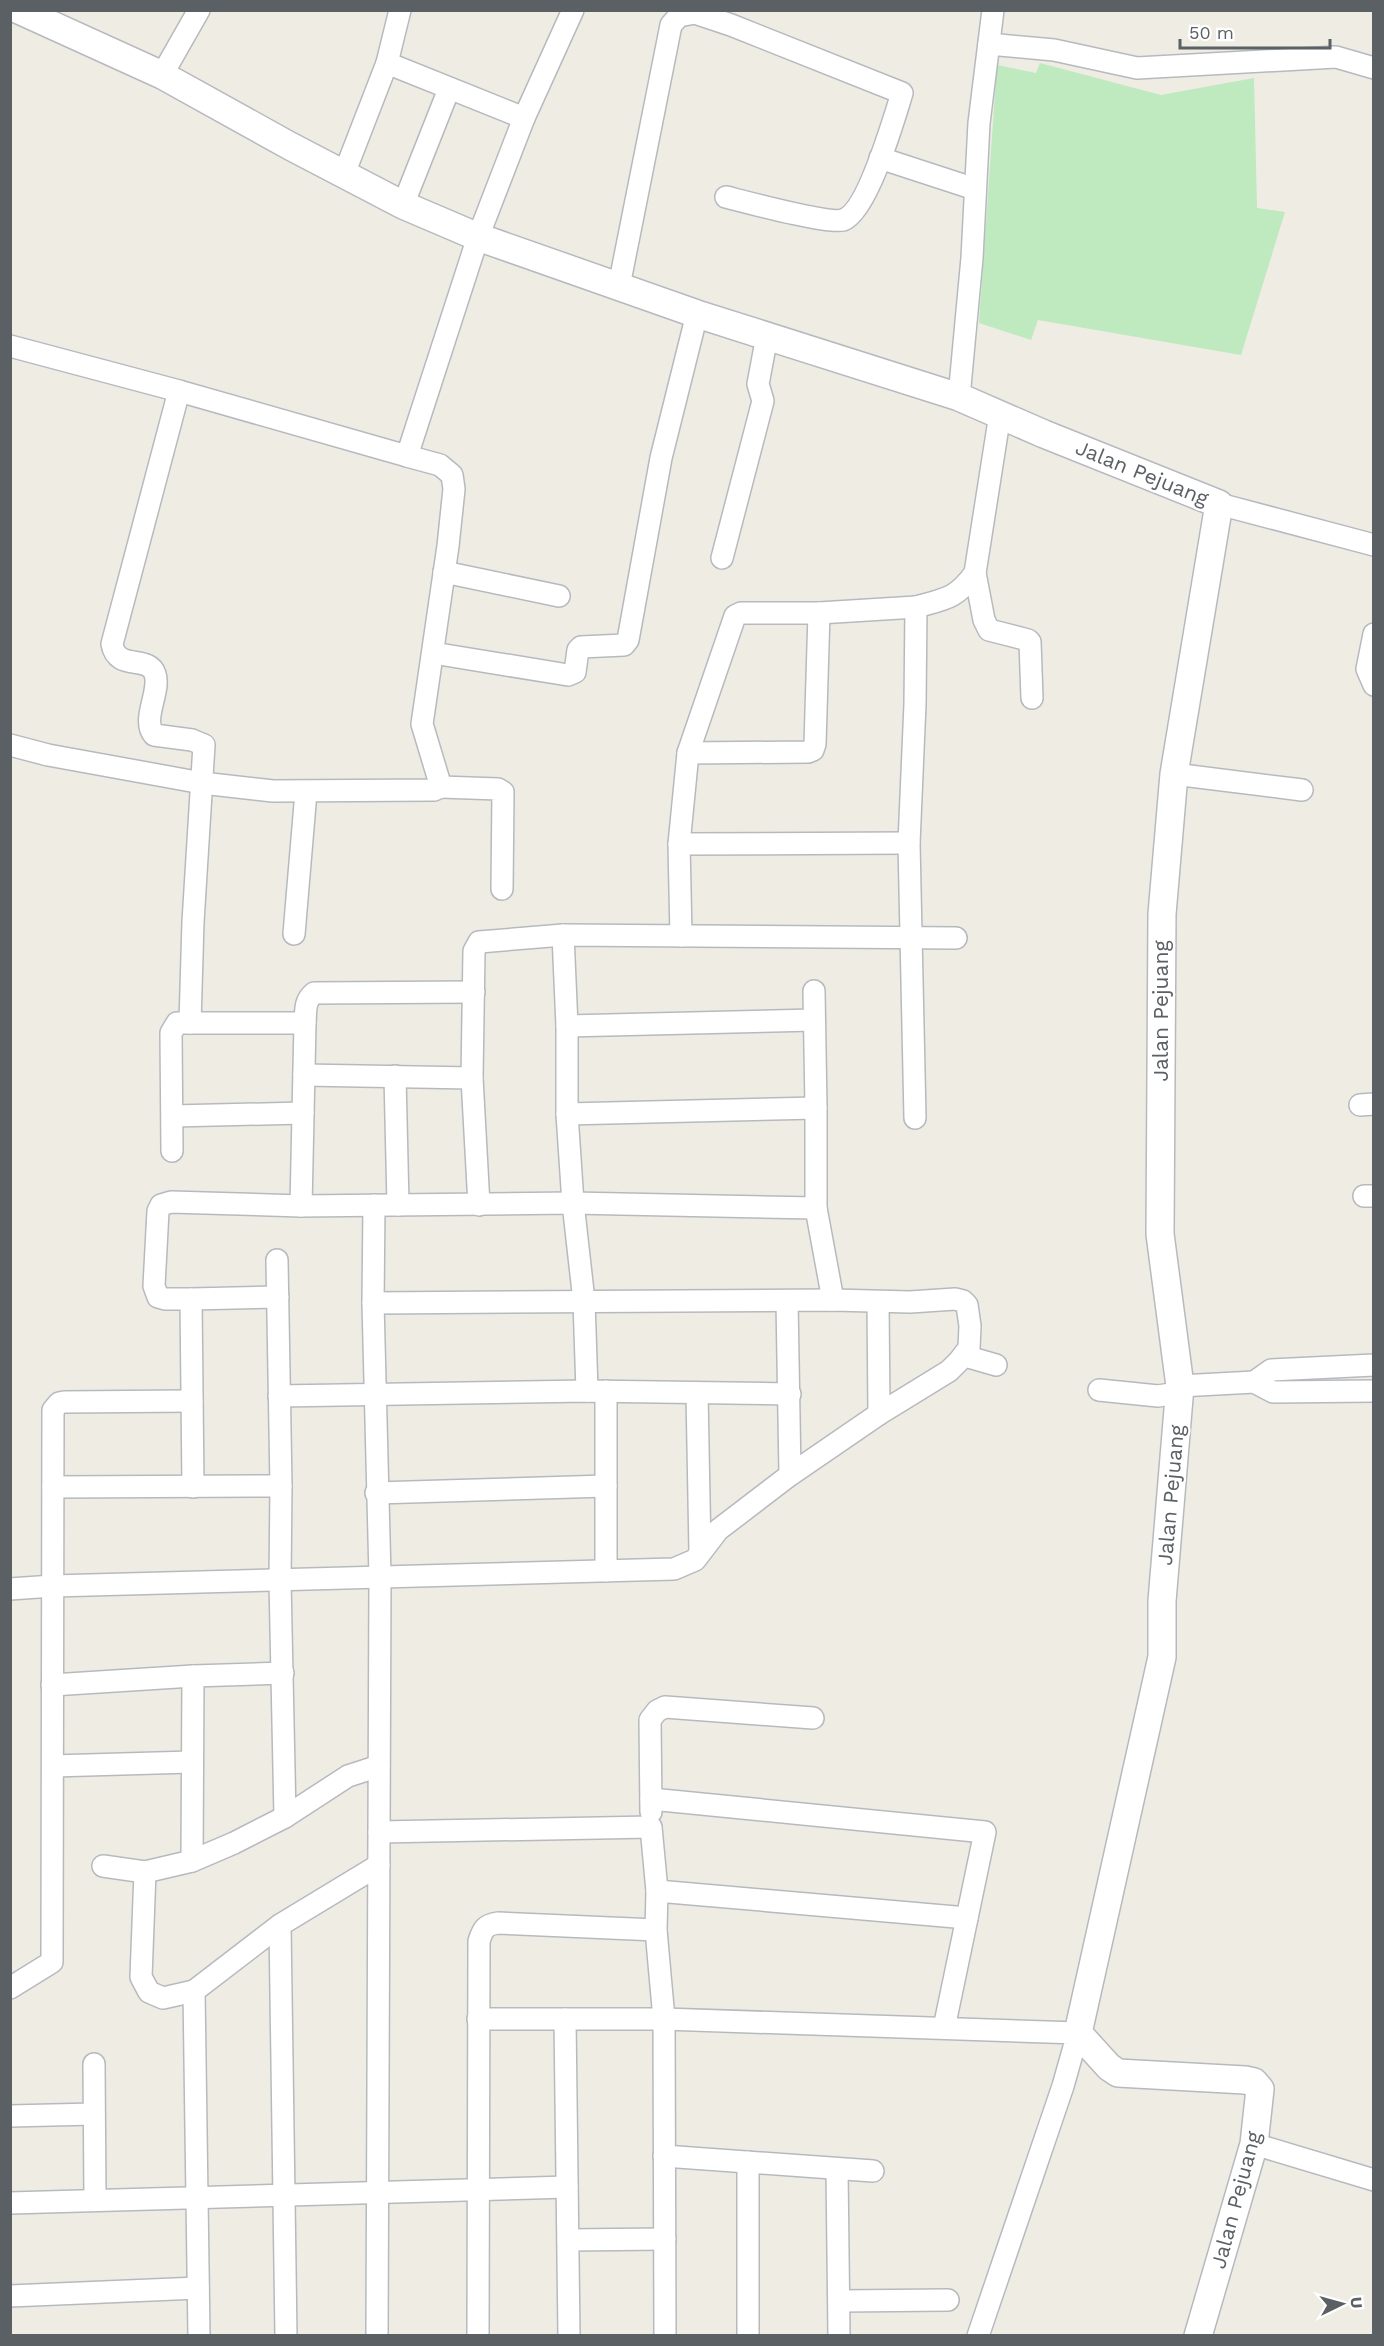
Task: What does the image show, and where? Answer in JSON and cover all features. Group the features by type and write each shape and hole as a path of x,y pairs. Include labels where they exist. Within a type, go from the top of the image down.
{"street":[{"name":"Jalan Pejuang","path":"19,10 162,75 403,205 478,237 697,314 959,397 1219,504 1174,774 1162,914 1160,1234 1180,1386 1162,1601 1162,1657 1078,2032 1109,2067 1118,2073 1245,2080 1254,2082 1260,2092 1254,2144 1198,2336"},
{"path":"162,75 199,10"},
{"path":"344,174 387,63 400,10"},
{"path":"407,456 478,237 524,118 573,10"},
{"path":"959,397 972,258 979,123 993,10"},
{"path":"619,286 671,25 679,16 695,14 731,25 902,93 880,158 861,202 852,214 844,219 839,221 803,215 726,197"},
{"path":"989,44 1054,50 1137,68 1336,57 1374,68"},
{"path":"387,63 524,118"},
{"path":"403,205 449,89"},
{"path":"880,158 975,189"},
{"path":"432,653 568,675 575,672 578,650 581,647 624,645 628,640 661,458 697,314"},
{"path":"722,558 763,401 758,384 767,336"},
{"path":"10,346 440,465 452,475 453,505 422,724 441,787"},
{"path":"179,391 112,644 113,651 120,659 146,665 154,673 155,684 150,724 154,735 192,740 204,745 193,922 190,1023"},
{"path":"1000,414 975,573 984,620 989,630 1030,642 1032,698"},
{"path":"1219,504 1374,545"},
{"path":"444,572 559,596"},
{"path":"681,936 679,844 688,753 735,616 741,613 819,614 916,607 954,596 963,589 975,573"},
{"path":"915,1118 909,843 915,704 916,607"},
{"path":"688,753 808,752 813,750 819,614"},
{"path":"1374,634 1366,669 1374,685"},
{"path":"10,745 48,755 202,783 273,791 434,790 441,787 498,789 503,792 502,889"},
{"path":"1174,774 1302,790"},
{"path":"294,934 306,792"},
{"path":"679,844 909,843"},
{"path":"479,1205 472,1078 474,951 479,942 563,935 956,938"},
{"path":"563,935 567,1026 567,1114 573,1203 606,1486 606,1571"},
{"path":"814,991 816,1208 833,1300"},
{"path":"301,1206 306,1003 314,993 474,992"},
{"path":"567,1026 814,1020"},
{"path":"172,1151 171,1033 177,1023 305,1023"},
{"path":"304,1075 472,1078"},
{"path":"395,1076 398,1205"},
{"path":"567,1114 816,1108"},
{"path":"173,1116 303,1113"},
{"path":"278,1297 165,1299 158,1297 155,1291 158,1221 161,1205 171,1202 301,1206 573,1203 816,1208"},
{"path":"374,1205 376,1493 380,1577 377,2336"},
{"path":"277,1260 285,1817"},
{"path":"191,1299 193,1487"},
{"path":"10,1589 674,1569 695,1560 718,1530 790,1475 879,1414 949,1371 965,1356 969,1348 969,1310 963,1301 955,1299 878,1302 787,1300 373,1303"},
{"path":"787,1300 790,1475"},
{"path":"878,1302 879,1414"},
{"path":"965,1356 996,1365"},
{"path":"1254,1382 1271,1370 1374,1365"},
{"path":"1099,1390 1158,1396 1171,1394 1180,1386 1254,1382 1273,1392 1374,1391"},
{"path":"279,1396 596,1391 790,1394"},
{"path":"698,1392 700,1552"},
{"path":"10,1988 52,1962 53,1410 59,1403 192,1401"},
{"path":"53,1487 281,1486"},
{"path":"376,1493 606,1486"},
{"path":"52,1685 283,1673"},
{"path":"192,1676 192,1861"},
{"path":"665,2336 664,2019 656,1930 657,1891 651,1827 650,1720 657,1711 665,1707 813,1718"},
{"path":"52,1766 191,1762"},
{"path":"103,1866 145,1872 192,1861 285,1817 348,1776 379,1766"},
{"path":"651,1799 985,1832 944,2028"},
{"path":"379,1832 651,1827"},
{"path":"145,1872 141,1977 149,1992 163,1998 194,1991 280,1925 379,1865"},
{"path":"657,1891 967,1918"},
{"path":"478,2336 478,2019 479,1941 483,1929 498,1923 656,1930"},
{"path":"280,1925 286,2336"},
{"path":"194,1991 199,2336"},
{"path":"478,2019 664,2019 1078,2032 1063,2086 978,2336"},
{"path":"565,2019 569,2336"},
{"path":"94,2064 95,2200"},
{"path":"10,2116 94,2114"},
{"path":"1254,2144 1374,2180"},
{"path":"664,2156 873,2171"},
{"path":"748,2162 748,2336"},
{"path":"837,2169 840,2336"},
{"path":"10,2203 197,2195 377,2194 567,2187"},
{"path":"568,2240 665,2239"},
{"path":"10,2296 198,2289"},
{"path":"839,2301 948,2300"}],"green space":[{"path":"1040,63 1161,95 1254,78 1257,208 1285,212 1241,355 1038,320 1031,340 979,323 997,65 1036,73"}]}
